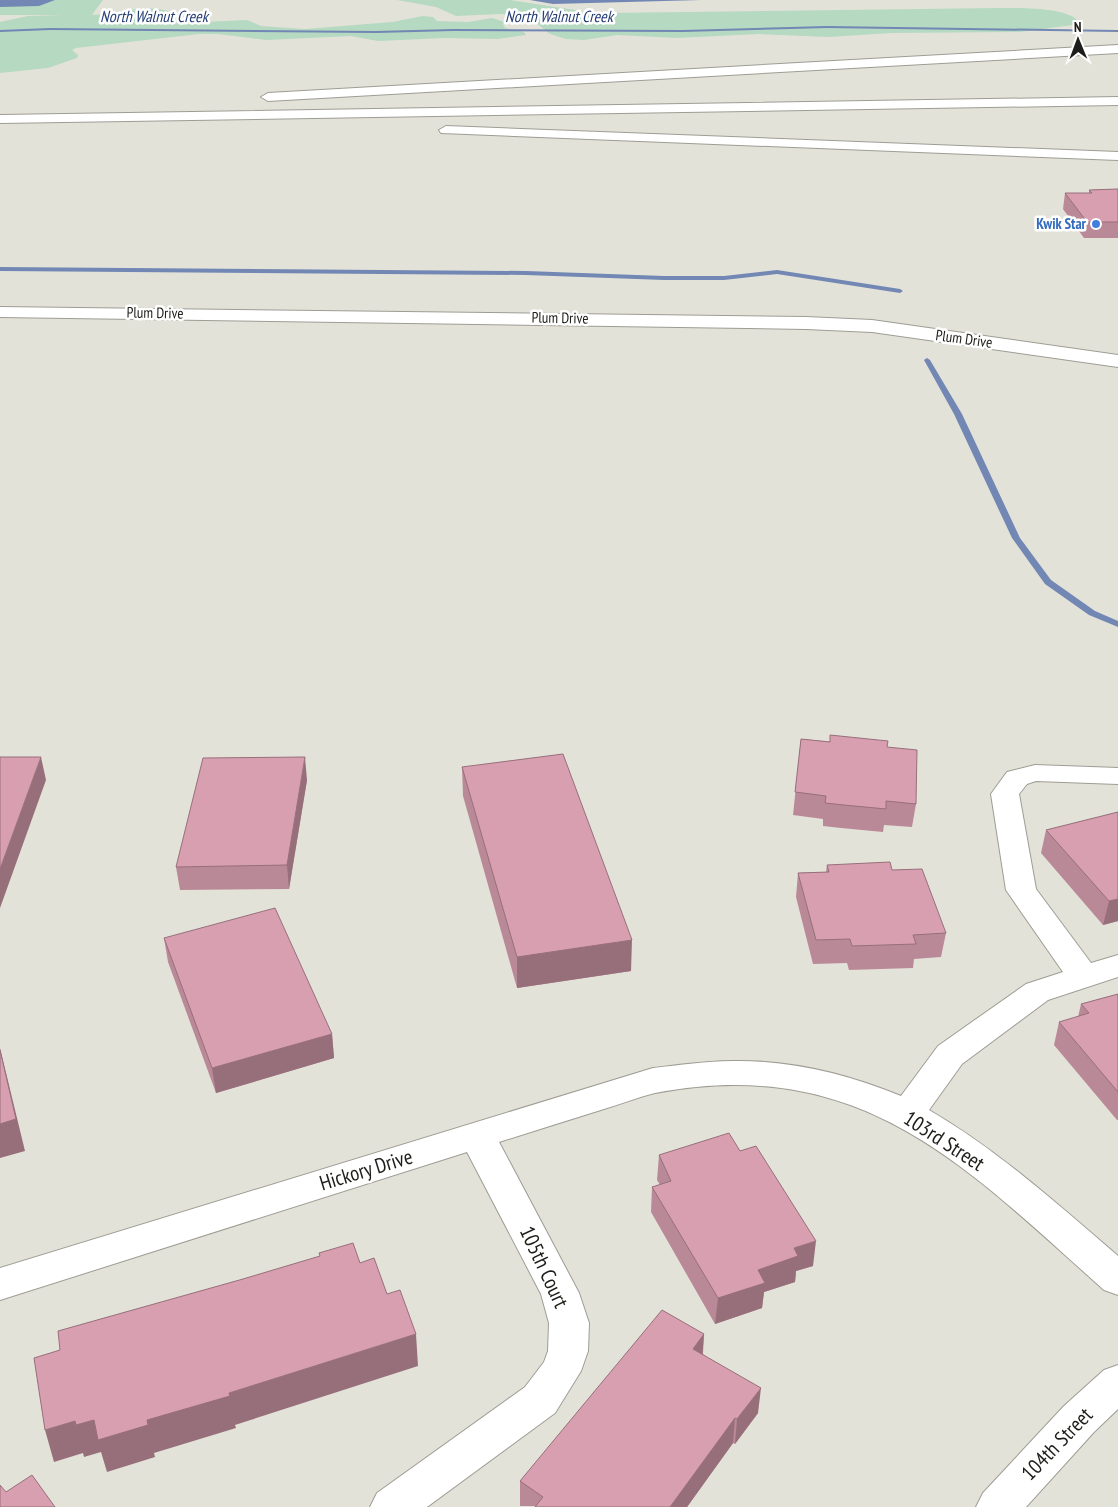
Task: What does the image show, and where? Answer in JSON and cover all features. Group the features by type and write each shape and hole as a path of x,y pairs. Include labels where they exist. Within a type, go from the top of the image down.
{"main road":[{"path":"548,95 253,99 1118,49"},
{"path":"0,119 1118,101"},
{"path":"207,116 359,128"},
{"path":"428,130 1118,156"},
{"name":"Plum Drive","path":"0,296 474,301"},
{"name":"Plum Drive","path":"636,303 738,305 875,313 1118,346"},
{"name":"Plum Drive","path":"0,312 806,323 881,328 1118,361"},
{"path":"1084,977 1021,890 1005,794 1017,778 1035,773 1118,776"},
{"path":"907,1114 950,1055 1037,992 1118,966"},
{"name":"103rd Street","path":"736,1073 796,1078 853,1092 907,1114 933,1128 981,1162 1118,1279"},
{"name":"Hickory Drive","path":"0,1284 653,1082 709,1074 736,1073"},
{"name":"105th Court","path":"392,1507 540,1400 561,1372 568,1351 569,1323 560,1293 483,1145 472,1137"},
{"name":"104th Street","path":"998,1507 1079,1419 1118,1383"}],"green space":[{"path":"0,0 103,0 92,15 135,9 157,9 176,15 149,22 160,24 247,20 261,26 305,29 392,22 423,16 433,17 437,21 468,22 492,18 505,22 503,24 505,28 524,32 526,35 497,39 445,38 378,41 351,36 267,40 218,34 199,34 76,48 72,50 78,55 77,58 48,68 0,73 0,22 28,16 63,15 0,15"},
{"path":"397,0 510,0 588,12 607,13 1029,8 1066,14 1075,18 1080,24 1020,32 891,33 829,37 759,34 677,38 617,35 584,40 566,39 550,34 535,22 519,16 501,14 456,16 436,7"}],"water":[{"path":"0,0 55,0 39,6 0,7"},
{"path":"530,0 701,0 553,4"}],"building":[{"path":"1118,189 1118,222 1087,222 1065,193 1092,193 1089,190"},
{"path":"830,735 888,741 887,747 917,750 916,804 886,801 886,809 844,805 825,803 826,796 795,792 801,739 830,742"},
{"path":"563,754 632,940 517,957 462,767"},
{"path":"0,757 41,757 0,869"},
{"path":"305,757 287,865 176,867 203,758"},
{"path":"1118,812 1118,899 1109,901 1046,830"},
{"path":"890,862 892,870 922,869 946,933 913,935 916,944 852,946 850,939 816,940 798,873 829,872 827,865"},
{"path":"275,908 332,1034 212,1068 164,938"},
{"path":"1118,994 1118,1092 1059,1022 1089,1013 1081,1004"},
{"path":"0,1050 16,1119 0,1124"},
{"path":"729,1133 740,1151 756,1146 816,1241 794,1248 798,1256 758,1270 765,1283 718,1298 652,1187 671,1181 659,1155"},
{"path":"353,1243 360,1263 374,1258 387,1294 400,1290 416,1334 229,1393 230,1396 147,1420 148,1425 98,1440 94,1420 76,1425 75,1421 45,1430 34,1358 60,1350 58,1331 243,1279 320,1256 319,1253"},
{"path":"662,1310 704,1334 693,1349 761,1388 737,1419 735,1418 670,1507 535,1507 543,1497 520,1481"},
{"path":"32,1475 55,1507 0,1507 0,1485 6,1492"}],"waterway":[{"name":"North Walnut Creek","path":"0,31 50,29 376,32 453,30 683,31 827,27 1118,31"},
{"path":"0,269 526,273 664,278 724,278 777,272 900,291"},
{"path":"927,360 958,414 1016,538 1048,582 1092,613 1118,624"}],"place":[{"name":"Kwik Star","path":"1096,224"}]}
